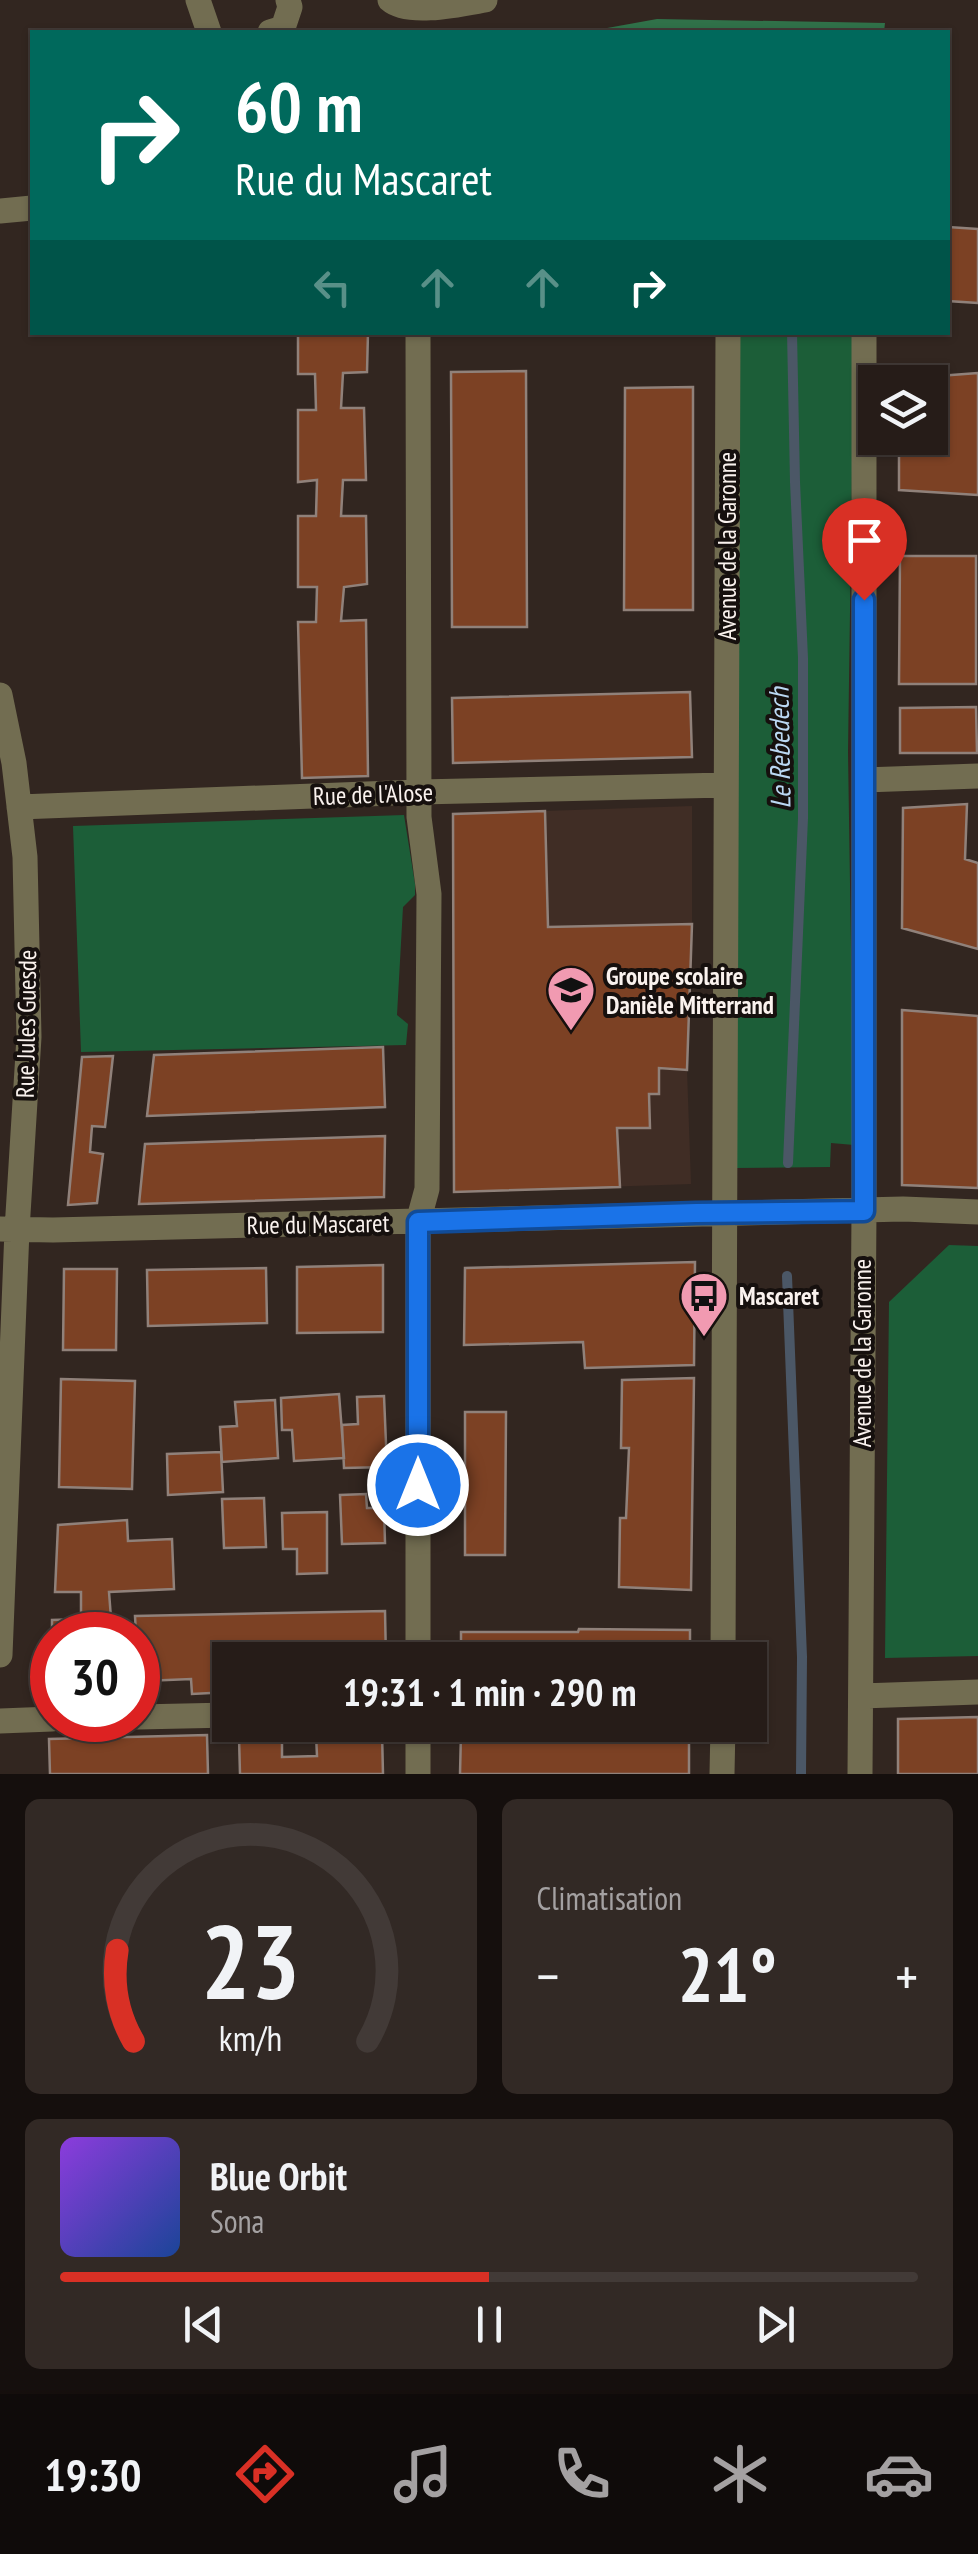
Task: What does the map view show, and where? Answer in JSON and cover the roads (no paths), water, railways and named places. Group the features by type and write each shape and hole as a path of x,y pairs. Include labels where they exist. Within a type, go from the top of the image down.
{"street":[{"path":"198,0 209,30"},
{"path":"276,30 282,28 290,7 288,0"},
{"path":"390,0 405,8 485,0"},
{"path":"0,210 30,208"},
{"path":"418,335 418,792 429,894 427,1189 418,1222 418,1642"},
{"name":"Avenue de la Garonne","path":"723,1642 728,335"},
{"name":"Avenue de la Garonne","path":"860,1774 864,335"},
{"name":"Rue Jules Guesde","path":"0,695 14,763 25,857 29,1036 9,1229 0,1655"},
{"path":"864,780 978,776"},
{"name":"Rue de l'Alose","path":"19,808 418,792 726,785"},
{"name":"Rue du Mascaret","path":"9,1229 723,1212 978,1212"},
{"path":"861,1696 978,1692"},
{"path":"160,1717 212,1715"},
{"path":"0,1720 30,1719"},
{"path":"418,1742 418,1774"},
{"path":"722,1742 722,1774"}],"waterway":[{"name":"Le Rebedech","path":"788,1163 803,818 803,658 792,335"},
{"path":"787,1276 802,1657 801,1774"}],"place":[{"name":"Groupe scolaire Danièle Mitterrand","path":"571,1032"},
{"name":"Mascaret","path":"704,1338"}]}
